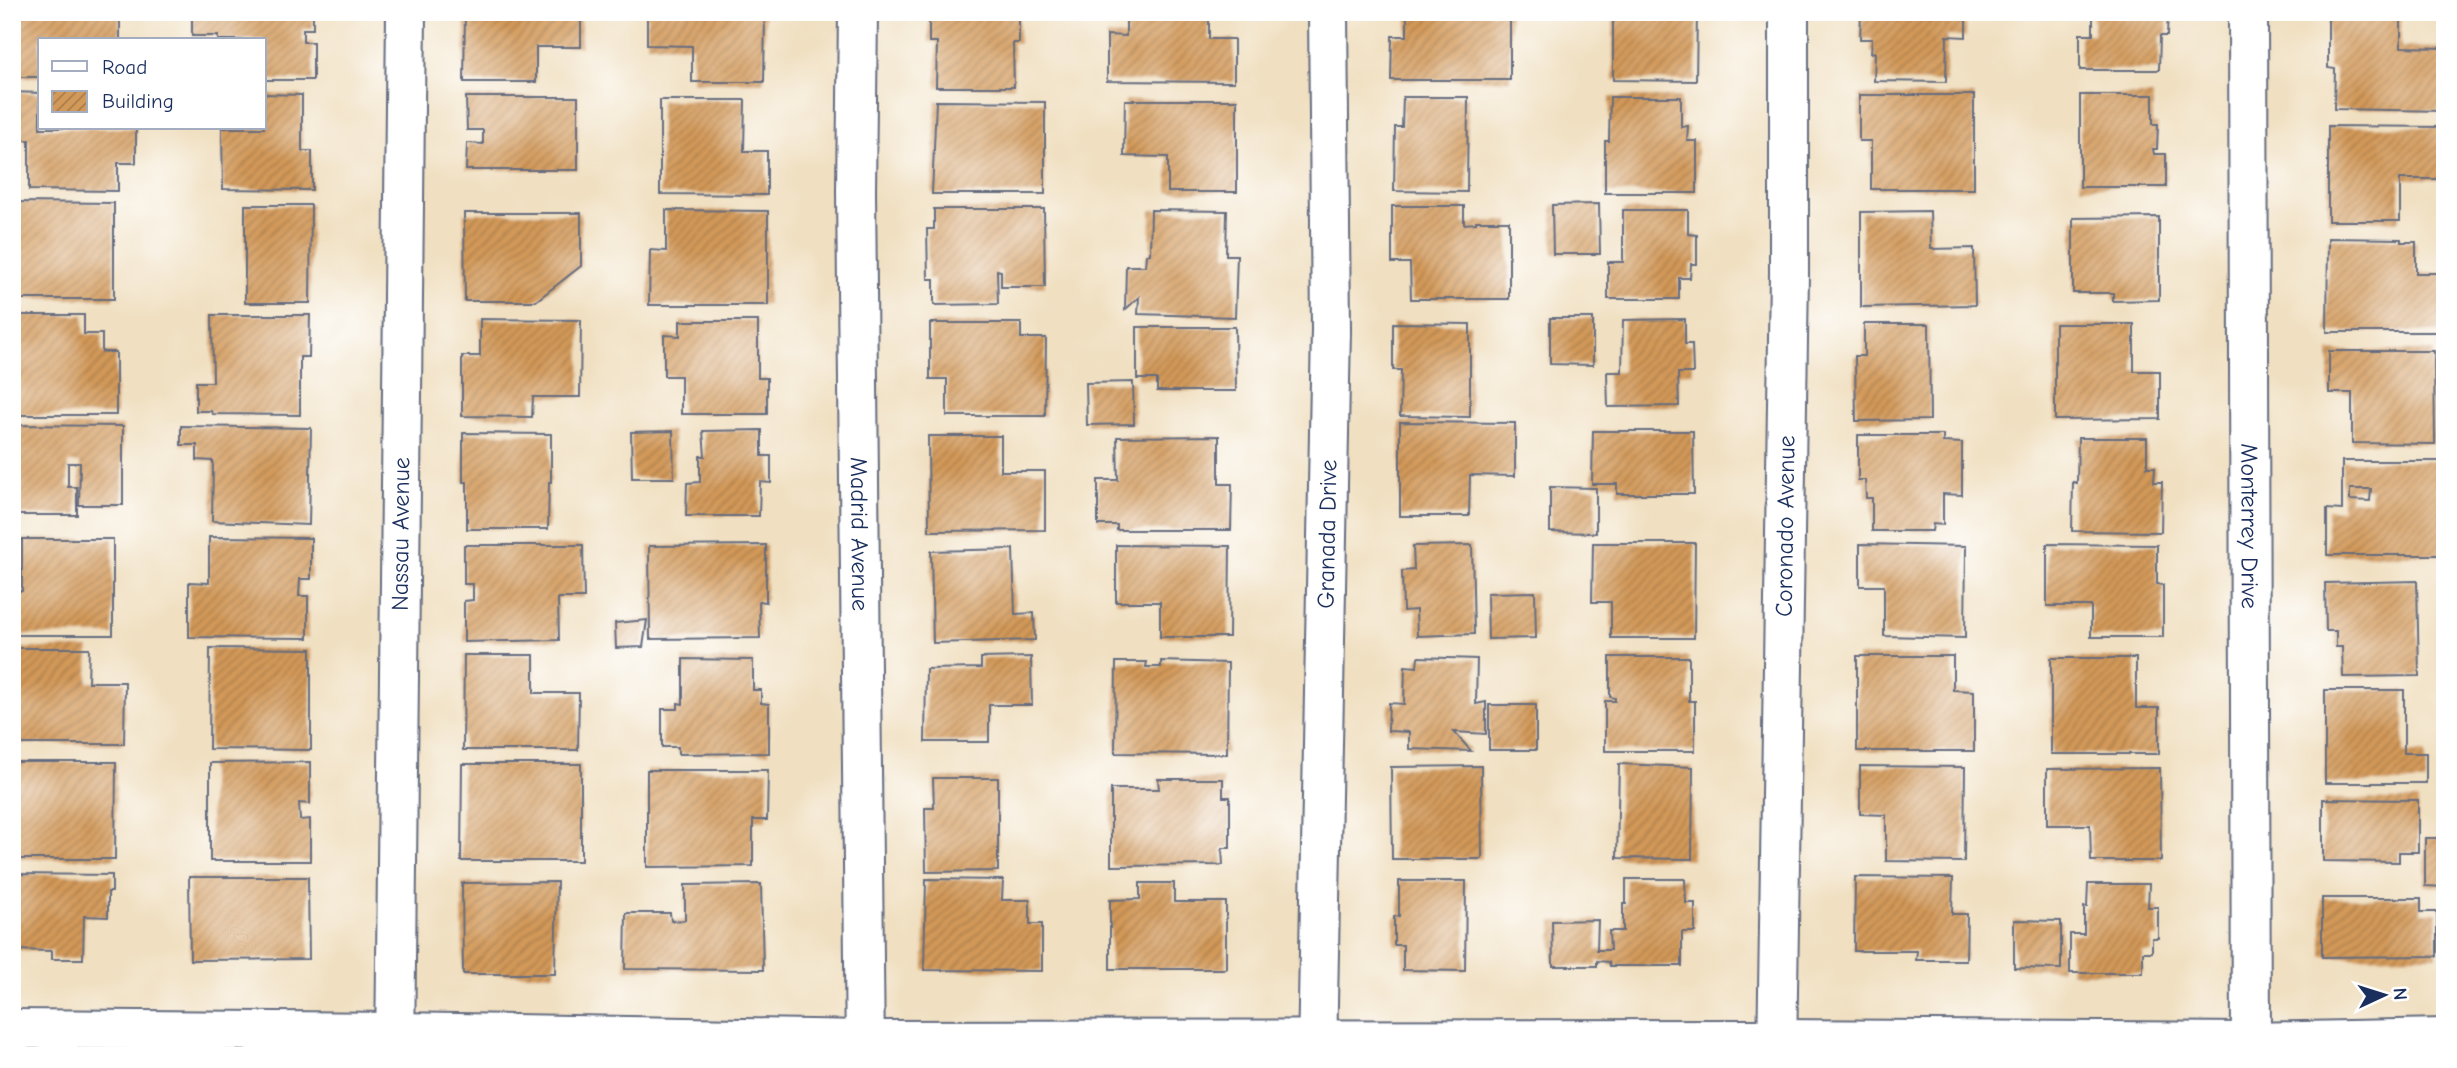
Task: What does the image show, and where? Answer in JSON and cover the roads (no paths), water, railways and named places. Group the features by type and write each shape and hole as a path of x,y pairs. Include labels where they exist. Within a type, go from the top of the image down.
{"street":[{"name":"Nassau Avenue","path":"396,1044 406,12"},
{"name":"Madrid Avenue","path":"858,12 856,191 866,1048"},
{"name":"Granada Drive","path":"1318,1048 1331,329 1328,12"},
{"name":"Coronado Avenue","path":"1777,1047 1789,274 1789,12"},
{"name":"Monterrey Drive","path":"2248,12 2251,1049"},
{"path":"12,1029 396,1044 866,1048 2251,1049 2445,1038"}]}
